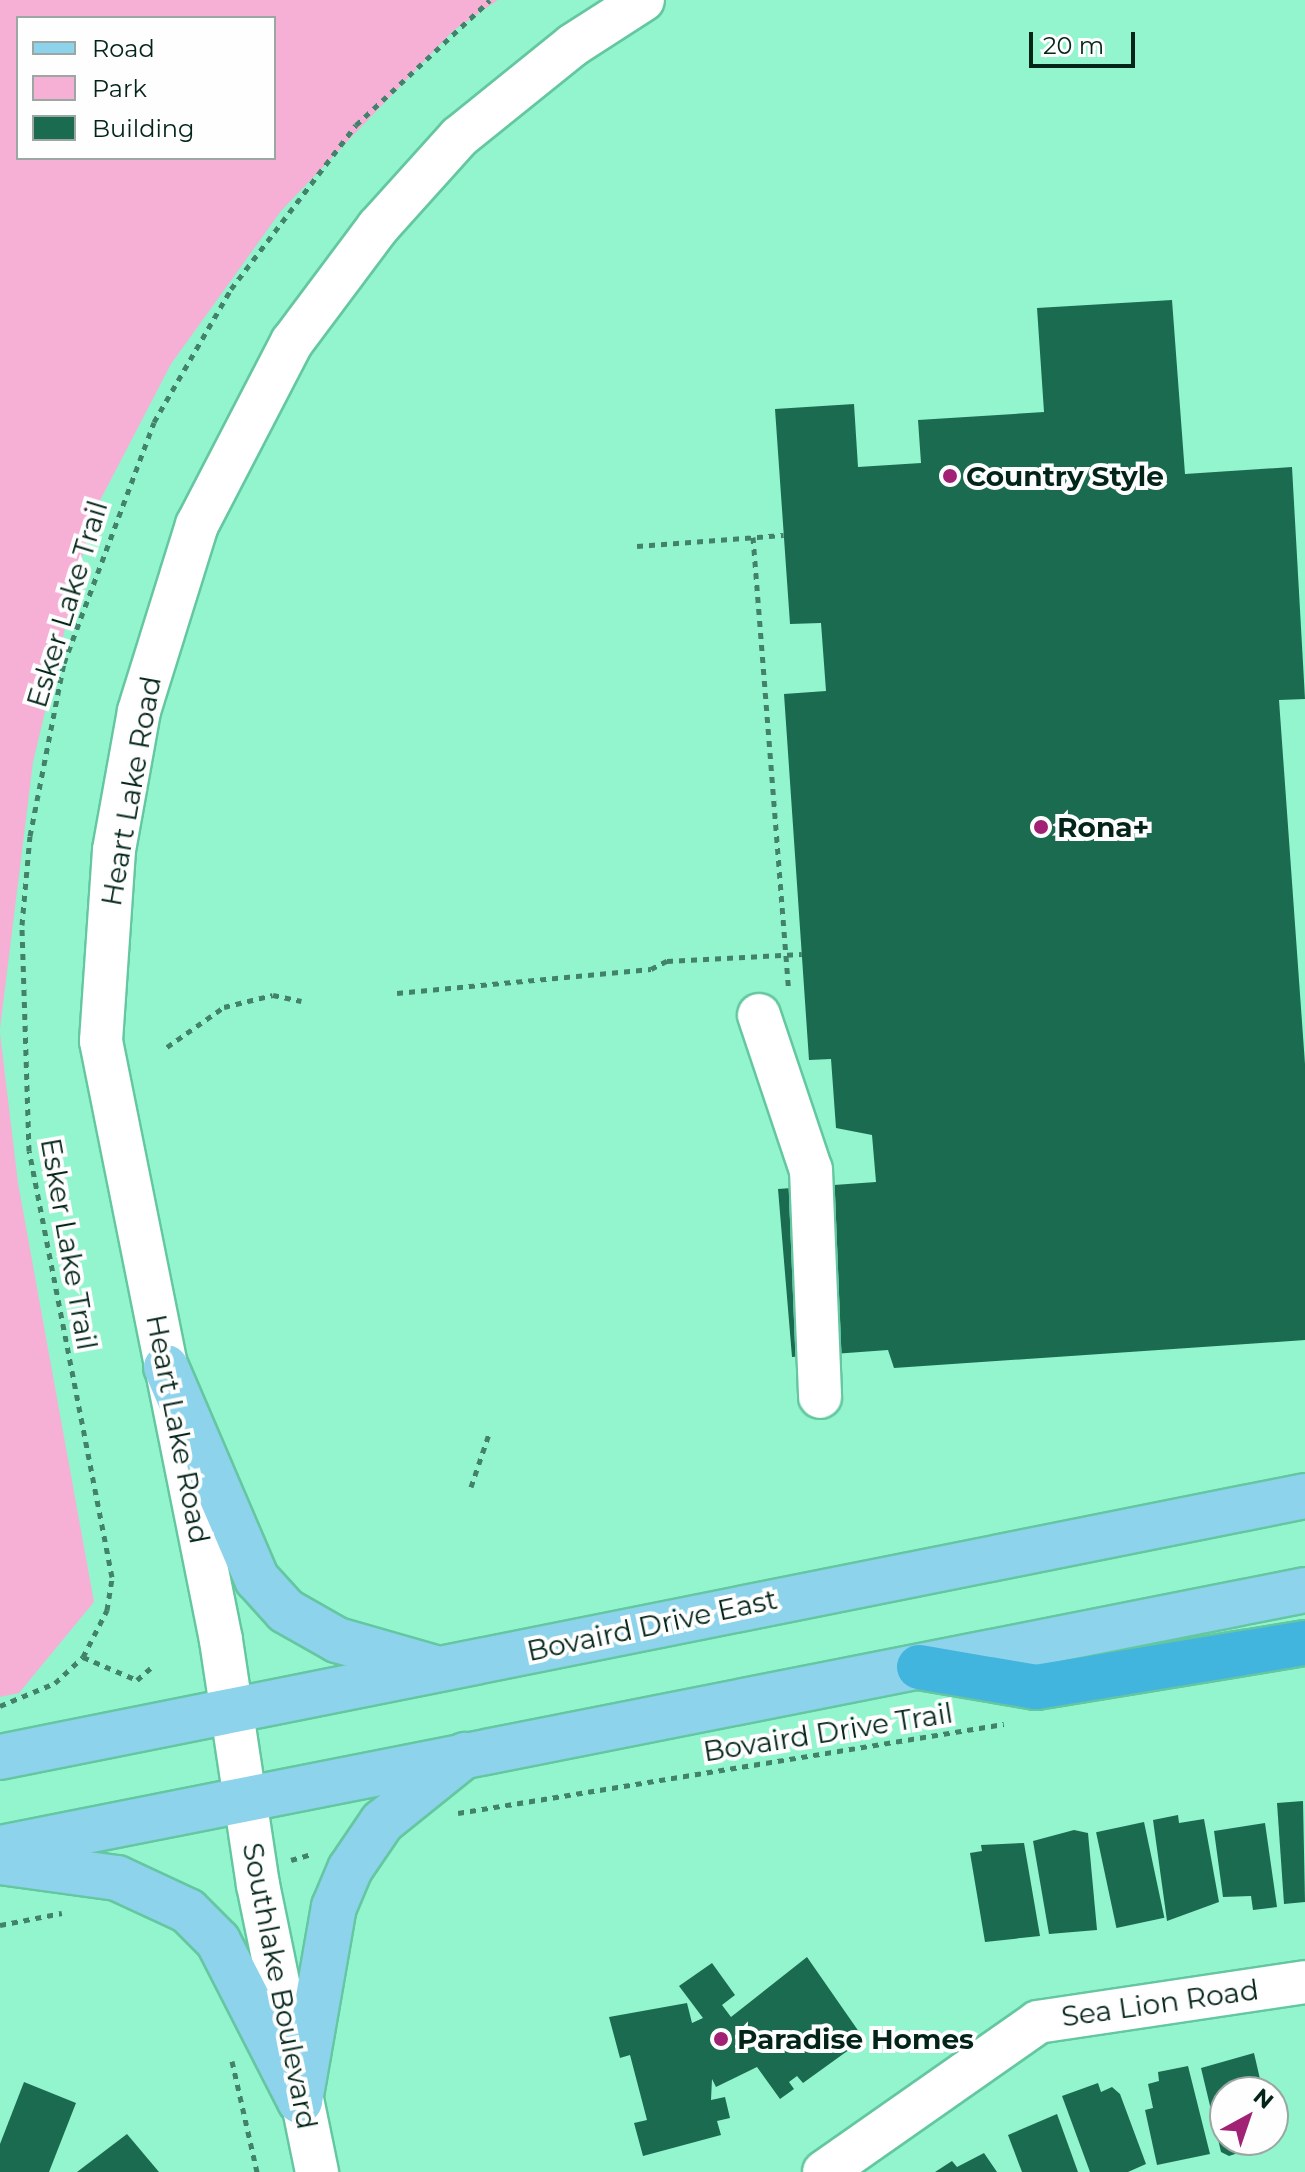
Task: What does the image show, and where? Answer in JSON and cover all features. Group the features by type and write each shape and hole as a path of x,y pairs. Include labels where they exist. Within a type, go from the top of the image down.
{"highway":[{"path":"919,1667 1036,1687 1305,1643"}],"main road":[{"path":"166,1367 267,1590 286,1611 337,1640 438,1669"},
{"name":"Bovaird Drive East","path":"0,1757 1305,1496"},
{"path":"0,1848 468,1753 670,1721 919,1667 1305,1590"},
{"path":"300,2101 334,1907 350,1869 382,1822 468,1753"},
{"path":"0,1862 117,1878 188,1911 218,1941 300,2101"}],"street":[{"name":"Heart Lake Road","path":"245,1799 166,1367 101,1041 114,850 139,711 197,525 231,449 292,342 387,216 494,105 643,0"},
{"path":"774,1006 811,1170 820,1397"},
{"name":"Southlake Boulevard","path":"245,1799 300,2101 317,2172"},
{"name":"Sea Lion Road","path":"824,2172 1038,2022 1305,1982"}],"path":[{"name":"Esker Lake Trail","path":"83,1657 107,1610 112,1577 29,1151 22,1007 30,836 64,663 154,422 231,289 356,125 490,0"},
{"path":"637,546 784,535"},
{"path":"753,537 786,951 774,1006"},
{"path":"397,993 786,951 802,954"},
{"path":"167,1047 224,1007 273,995 301,1001"},
{"path":"471,1487 490,1431"},
{"path":"0,1706 55,1683 83,1657 137,1680 151,1668"},
{"name":"Bovaird Drive Trail","path":"450,1814 1008,1723"},
{"path":"0,1925 66,1912"},
{"path":"231,2055 257,2172"}],"green space":[{"path":"0,0 498,0 453,31 281,211 171,364 92,516 33,762 0,1029"},
{"path":"0,1033 18,1183 94,1602 19,1693 0,1697"}],"building":[{"name":"Rona+","path":"1172,300 1185,474 1292,467 1305,699 1279,700 1305,1064 1305,1340 894,1368 888,1350 792,1357 778,1189 876,1182 872,1135 836,1128 831,1059 809,1060 784,694 826,691 821,623 790,624 775,409 854,404 858,467 921,463 918,420 1044,412 1037,308"},
{"path":"1303,1801 1305,1902 1284,1904 1277,1803"},
{"path":"1178,1815 1179,1823 1204,1819 1219,1902 1167,1921 1153,1820"},
{"path":"1144,1822 1164,1918 1116,1928 1096,1832"},
{"path":"1265,1823 1277,1907 1253,1910 1251,1896 1223,1897 1214,1831"},
{"path":"1074,1830 1088,1833 1097,1930 1049,1934 1033,1841"},
{"path":"1024,1843 1040,1936 985,1942 970,1853 982,1851 981,1845"},
{"path":"807,1957 864,2039 803,2083 797,2076 789,2082 794,2089 780,2099 757,2067 716,2087 712,2079 711,2100 725,2097 730,2118 717,2121 721,2135 643,2156 634,2123 647,2120 630,2055 620,2058 609,2017 687,2003 692,2023 703,2018 679,1986 712,1963 735,1995 722,2005 731,2017"},
{"path":"1254,2053 1259,2076 1209,2076 1209,2102 1201,2068"},
{"path":"1188,2066 1209,2154 1157,2165 1145,2110 1153,2108 1148,2084 1159,2081 1158,2072"},
{"path":"24,2082 76,2103 49,2172 0,2172 0,2144"},
{"path":"1098,2083 1101,2092 1112,2087 1120,2094 1146,2164 1128,2172 1090,2172 1062,2096"},
{"path":"1057,2114 1078,2172 1022,2172 1008,2135"},
{"path":"127,2134 159,2172 77,2172"},
{"path":"984,2153 997,2172 935,2172 952,2161 957,2167"}],"place":[{"name":"Country Style","path":"950,476"},
{"name":"Rona+","path":"1041,827"},
{"name":"Paradise Homes","path":"721,2039"}]}
